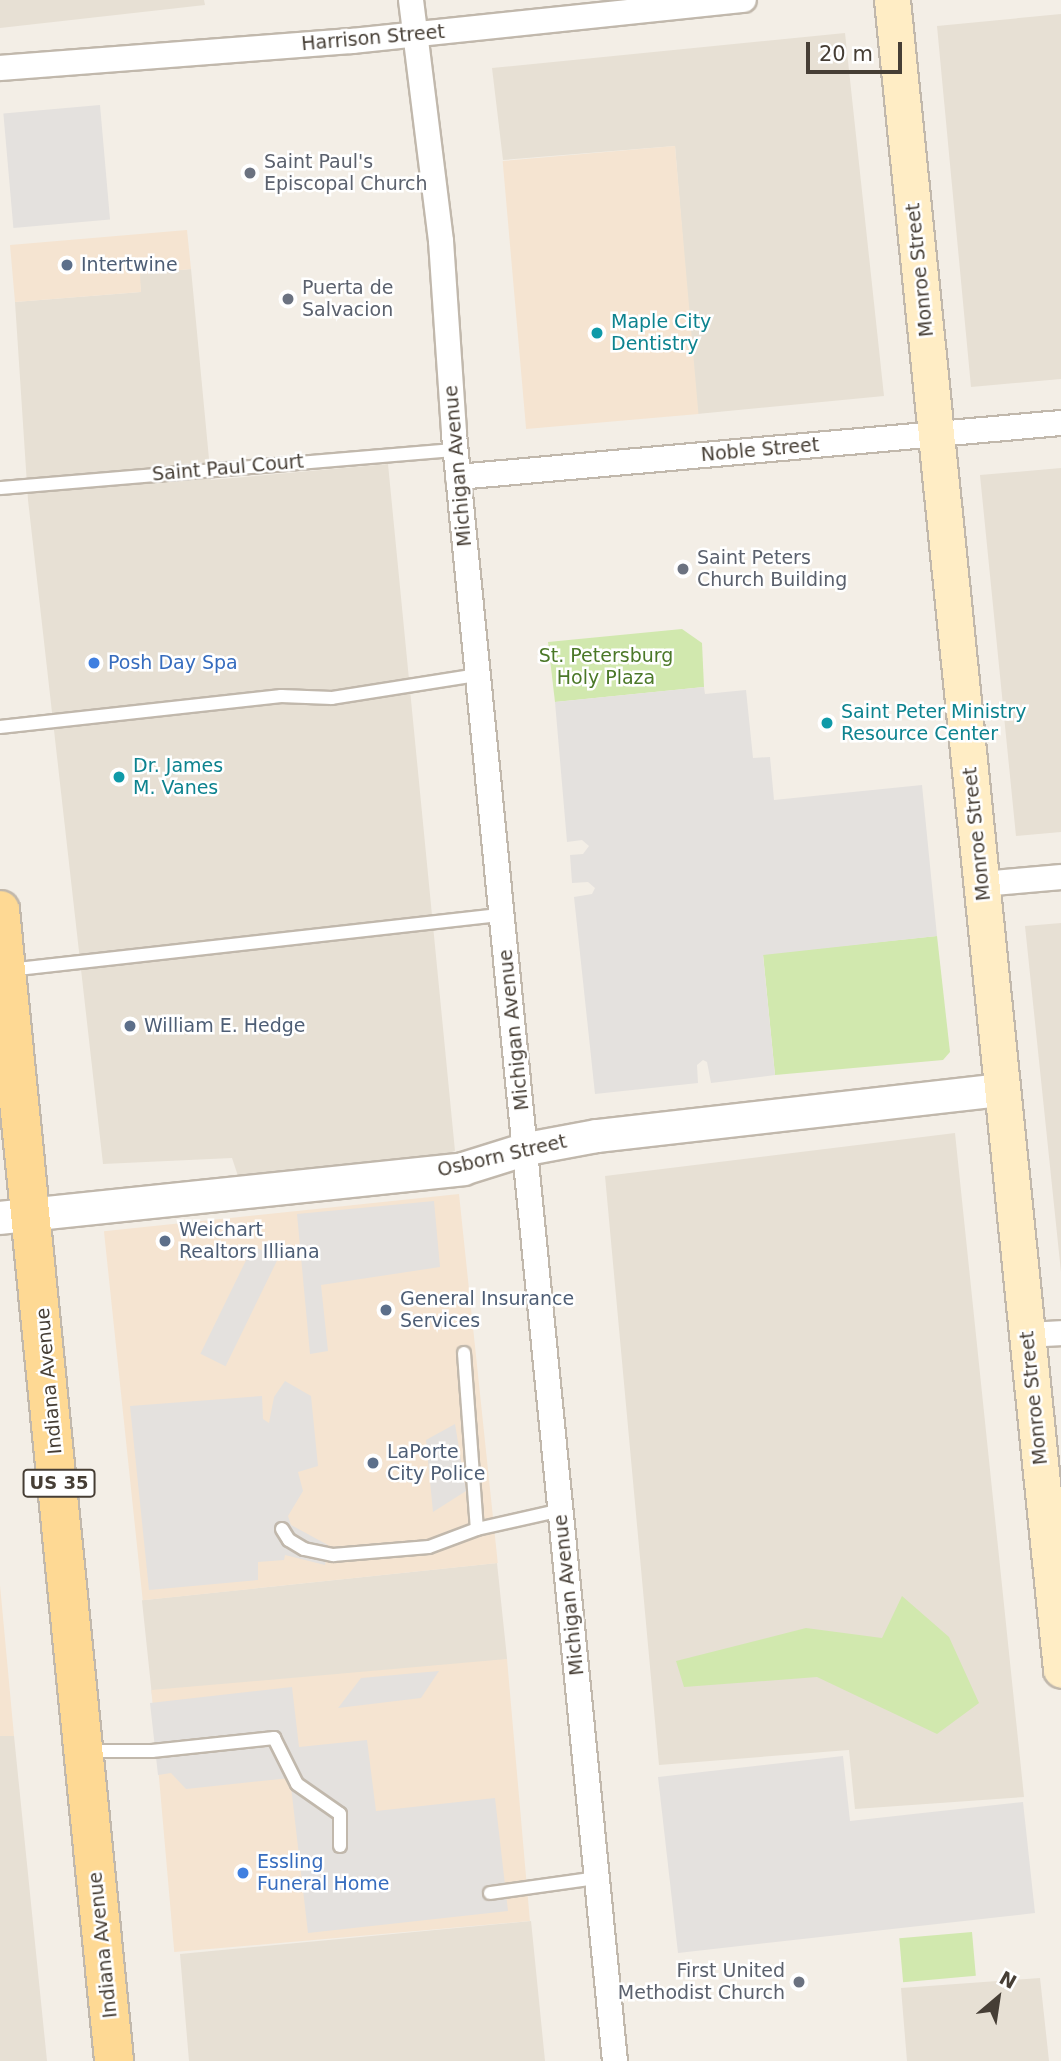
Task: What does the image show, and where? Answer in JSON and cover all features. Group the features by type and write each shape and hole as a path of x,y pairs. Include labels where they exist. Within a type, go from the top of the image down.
{"main road":[{"name":"Monroe Street","path":"892,0 933,435 983,884 1061,1669"},
{"name":"Indiana Avenue","path":"0,911 6,970 16,1217 84,1751 114,2061"}],"street":[{"name":"Michigan Avenue","path":"411,0 441,241 458,477 527,1149 615,2061"},
{"name":"Harrison Street","path":"0,68 414,34 744,0"},
{"name":"Noble Street","path":"458,477 1061,423"},
{"path":"983,884 1061,877"},
{"name":"Osborn Street","path":"16,1217 463,1169 527,1149 730,1119 1003,1090"},
{"path":"1027,1335 1061,1333"}],"lane":[{"name":"Saint Paul Court","path":"0,488 456,450"},
{"path":"0,727 281,696 332,698 478,675"},
{"path":"6,970 502,915"},
{"path":"464,1353 477,1530"},
{"path":"282,1529 289,1540 304,1549 333,1555 429,1547 477,1530 561,1510"},
{"path":"84,1751 152,1751 274,1738 297,1784 341,1814 340,1846"},
{"path":"490,1893 597,1878"}],"shaded area":[{"path":"0,0 204,0 205,5 0,28"},
{"path":"1061,14 1061,379 971,387 937,26"},
{"path":"845,33 884,396 697,414 675,146 503,160 492,68"},
{"path":"100,105 110,220 13,228 3,113"},
{"path":"675,146 698,414 526,429 503,161"},
{"path":"187,230 191,269 140,274 141,292 15,302 10,245"},
{"path":"191,269 211,480 388,464 455,1151 440,1156 238,1176 232,1158 103,1164 28,500 15,302 141,292 139,274"},
{"path":"1061,468 1061,832 1016,836 980,475"},
{"path":"704,687 705,694 746,690 753,758 770,757 774,800 922,785 937,936 763,955 775,1075 711,1083 707,1062 703,1060 697,1065 698,1083 595,1094 574,897 592,894 595,888 588,882 572,883 570,855 583,854 589,846 582,840 567,842 555,702"},
{"path":"1061,923 1061,1272 1025,926"},
{"path":"955,1133 1024,1797 855,1809 849,1750 659,1765 605,1176"},
{"path":"459,1194 498,1563 143,1600 104,1231"},
{"path":"434,1201 440,1267 321,1285 328,1351 310,1354 297,1214"},
{"path":"253,1246 278,1258 226,1366 200,1354"},
{"path":"285,1381 311,1396 318,1466 298,1472 303,1491 288,1516 291,1525 328,1545 325,1565 285,1555 284,1560 258,1562 258,1580 149,1590 130,1406 262,1396 263,1419 269,1423 274,1397"},
{"path":"455,1424 466,1491 433,1512 426,1440"},
{"path":"497,1563 507,1659 152,1697 142,1600"},
{"path":"0,1585 14,1736 0,1736"},
{"path":"507,1659 530,1921 174,1952 151,1690"},
{"path":"439,1671 421,1698 338,1708 361,1678"},
{"path":"292,1687 299,1747 367,1740 376,1811 495,1798 508,1911 308,1933 290,1778 186,1789 171,1773 158,1775 150,1703"},
{"path":"0,1736 14,1736 47,2061 0,2061"},
{"path":"843,1756 850,1821 1023,1802 1035,1913 678,1953 658,1777"},
{"path":"531,1921 545,2061 189,2061 180,1954"},
{"path":"1040,1978 1049,2061 907,2061 901,1988"}],"green space":[{"name":"St. Petersburg Holy Plaza","path":"682,629 702,643 704,687 555,702 548,642"},
{"path":"937,936 950,1052 943,1060 775,1075 763,954"},
{"path":"902,1596 949,1637 979,1703 937,1734 817,1677 684,1687 676,1661 806,1628 882,1638"},
{"path":"972,1932 976,1976 903,1982 899,1938"}],"place":[{"name":"Saint Paul's Episcopal Church","path":"250,173"},
{"name":"Intertwine","path":"67,265"},
{"name":"Puerta de Salvacion","path":"288,299"},
{"name":"Maple City Dentistry","path":"597,333"},
{"name":"Saint Peters Church Building","path":"683,569"},
{"name":"Posh Day Spa","path":"94,663"},
{"name":"Saint Peter Ministry Resource Center","path":"827,723"},
{"name":"Dr. James M. Vanes","path":"119,777"},
{"name":"William E. Hedge","path":"130,1026"},
{"name":"Weichart Realtors Illiana","path":"165,1241"},
{"name":"General Insurance Services","path":"386,1310"},
{"name":"LaPorte City Police","path":"373,1463"},
{"name":"Essling Funeral Home","path":"243,1873"},
{"name":"First United Methodist Church","path":"799,1982"}]}
